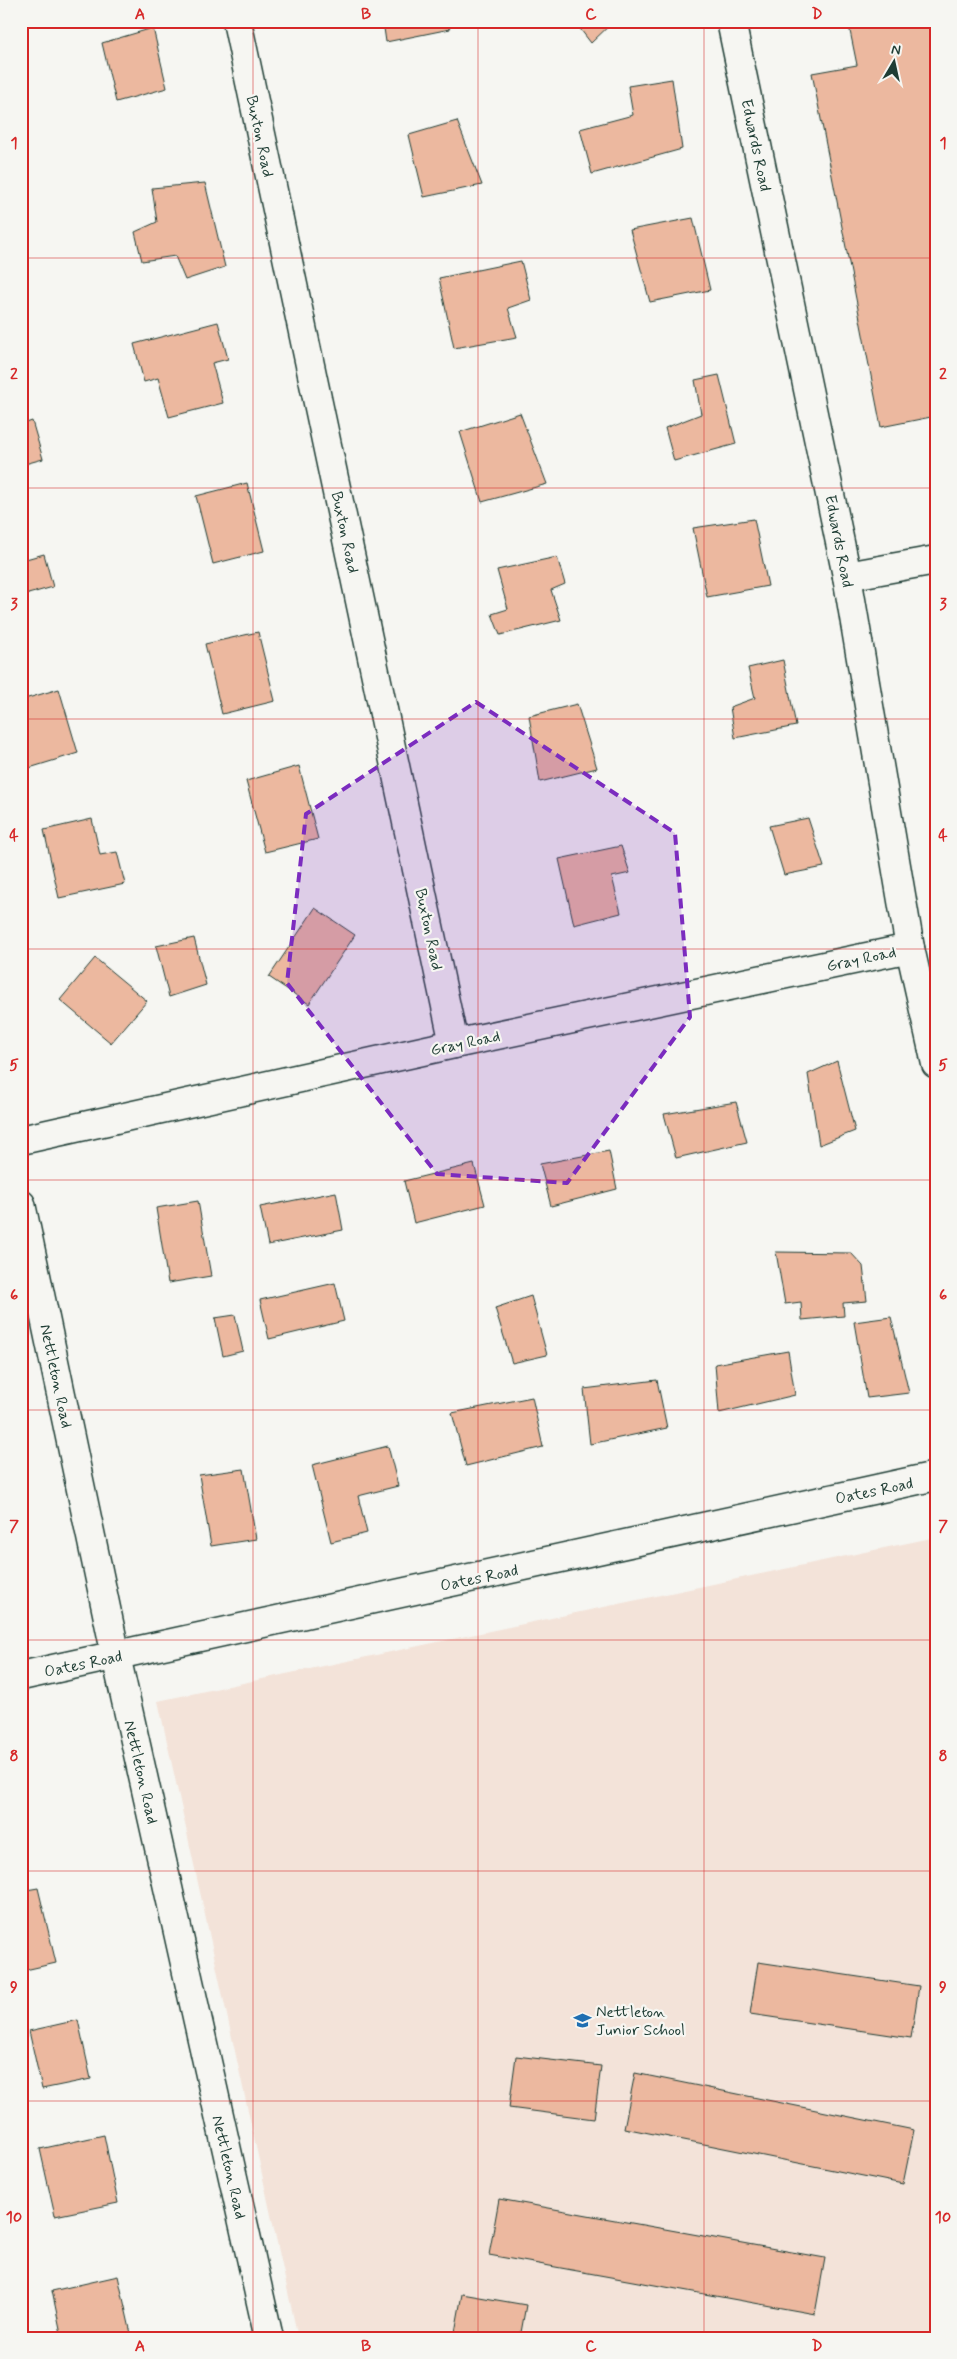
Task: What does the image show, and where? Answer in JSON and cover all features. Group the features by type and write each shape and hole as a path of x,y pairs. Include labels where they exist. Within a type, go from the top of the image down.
{"street":[{"name":"Buxton Road","path":"237,21 454,1044"},
{"name":"Edwards Road","path":"731,21 848,576 910,948 936,1064"},
{"path":"848,576 936,560"},
{"name":"Gray Road","path":"21,1140 454,1044 910,948"},
{"name":"Nettleton Road","path":"21,1204 116,1656 269,2338"},
{"name":"Oates Road","path":"21,1676 936,1476"}],"highlighted area":[{"path":"476,702 675,833 690,1017 567,1183 437,1174 287,983 306,814"}],"shaded area":[{"name":"Nettleton Junior School","path":"936,1537 936,2338 298,2338 158,1701"}],"building":[{"path":"383,21 448,21 450,29 386,42"},
{"path":"574,21 614,21 591,43"},
{"path":"848,21 936,21 936,416 881,427 812,73 857,65"},
{"path":"153,28 167,88 116,102 102,43"},
{"path":"672,79 682,149 592,174 580,129 633,115 628,86"},
{"path":"457,121 482,185 424,197 409,135"},
{"path":"205,183 225,267 185,280 175,256 142,261 135,232 157,222 152,188"},
{"path":"693,218 710,290 650,302 630,230"},
{"path":"521,261 531,300 508,308 517,337 454,348 439,278"},
{"path":"218,322 228,359 212,363 223,403 169,417 158,378 144,382 134,344"},
{"path":"719,375 736,444 674,461 665,428 701,414 695,380"},
{"path":"520,413 547,484 482,502 460,432"},
{"path":"32,421 43,459 21,465 21,425"},
{"path":"247,483 264,551 213,564 196,496"},
{"path":"754,519 768,586 707,597 693,528"},
{"path":"21,541 26,559 44,554 53,587 21,596"},
{"path":"557,557 565,584 551,590 561,620 500,635 492,614 508,609 497,570"},
{"path":"258,632 275,701 222,714 205,644"},
{"path":"783,660 796,726 735,738 730,707 755,698 748,668"},
{"path":"59,689 78,753 26,769 21,754 21,700"},
{"path":"577,704 597,768 540,782 529,716"},
{"path":"299,766 318,839 265,852 246,781"},
{"path":"808,818 824,867 784,875 769,826"},
{"path":"92,819 100,855 117,852 125,884 59,898 44,830"},
{"path":"621,846 630,873 612,877 621,913 574,925 559,859"},
{"path":"315,908 355,935 309,1004 269,977"},
{"path":"194,938 206,985 169,997 156,946"},
{"path":"95,958 147,1001 111,1043 60,1000"},
{"path":"837,1061 855,1131 819,1145 808,1074"},
{"path":"736,1102 747,1142 676,1158 664,1114"},
{"path":"609,1151 617,1189 551,1206 540,1164"},
{"path":"474,1164 485,1205 414,1223 404,1181"},
{"path":"336,1192 343,1230 268,1245 260,1207"},
{"path":"198,1201 211,1276 168,1283 156,1208"},
{"path":"776,1252 851,1253 863,1266 867,1301 843,1303 844,1316 802,1320 801,1302 785,1304"},
{"path":"335,1283 344,1321 269,1339 260,1300"},
{"path":"531,1296 547,1355 512,1363 495,1308"},
{"path":"235,1315 243,1351 223,1356 215,1318"},
{"path":"891,1317 909,1393 867,1398 854,1322"},
{"path":"788,1351 795,1395 719,1413 715,1364"},
{"path":"657,1380 667,1428 590,1444 584,1389"},
{"path":"532,1397 543,1447 466,1466 452,1413"},
{"path":"388,1446 398,1486 358,1496 367,1533 331,1542 312,1465"},
{"path":"244,1469 256,1539 211,1546 199,1475"},
{"path":"21,1555 24,1562 25,1588 21,1588"},
{"path":"38,1888 56,1963 21,1971 21,1891"},
{"path":"758,1962 919,1986 911,2038 750,2014"},
{"path":"78,2020 91,2079 42,2089 29,2031"},
{"path":"516,2056 601,2066 594,2119 509,2108"},
{"path":"635,2073 914,2130 903,2184 624,2128"},
{"path":"104,2135 118,2203 55,2216 40,2149"},
{"path":"499,2199 825,2258 815,2314 489,2255"},
{"path":"118,2276 132,2338 62,2338 52,2291"},
{"path":"462,2294 526,2305 520,2338 454,2338"}],"place":[{"name":"Nettleton Junior School","path":"582,2020"}]}
